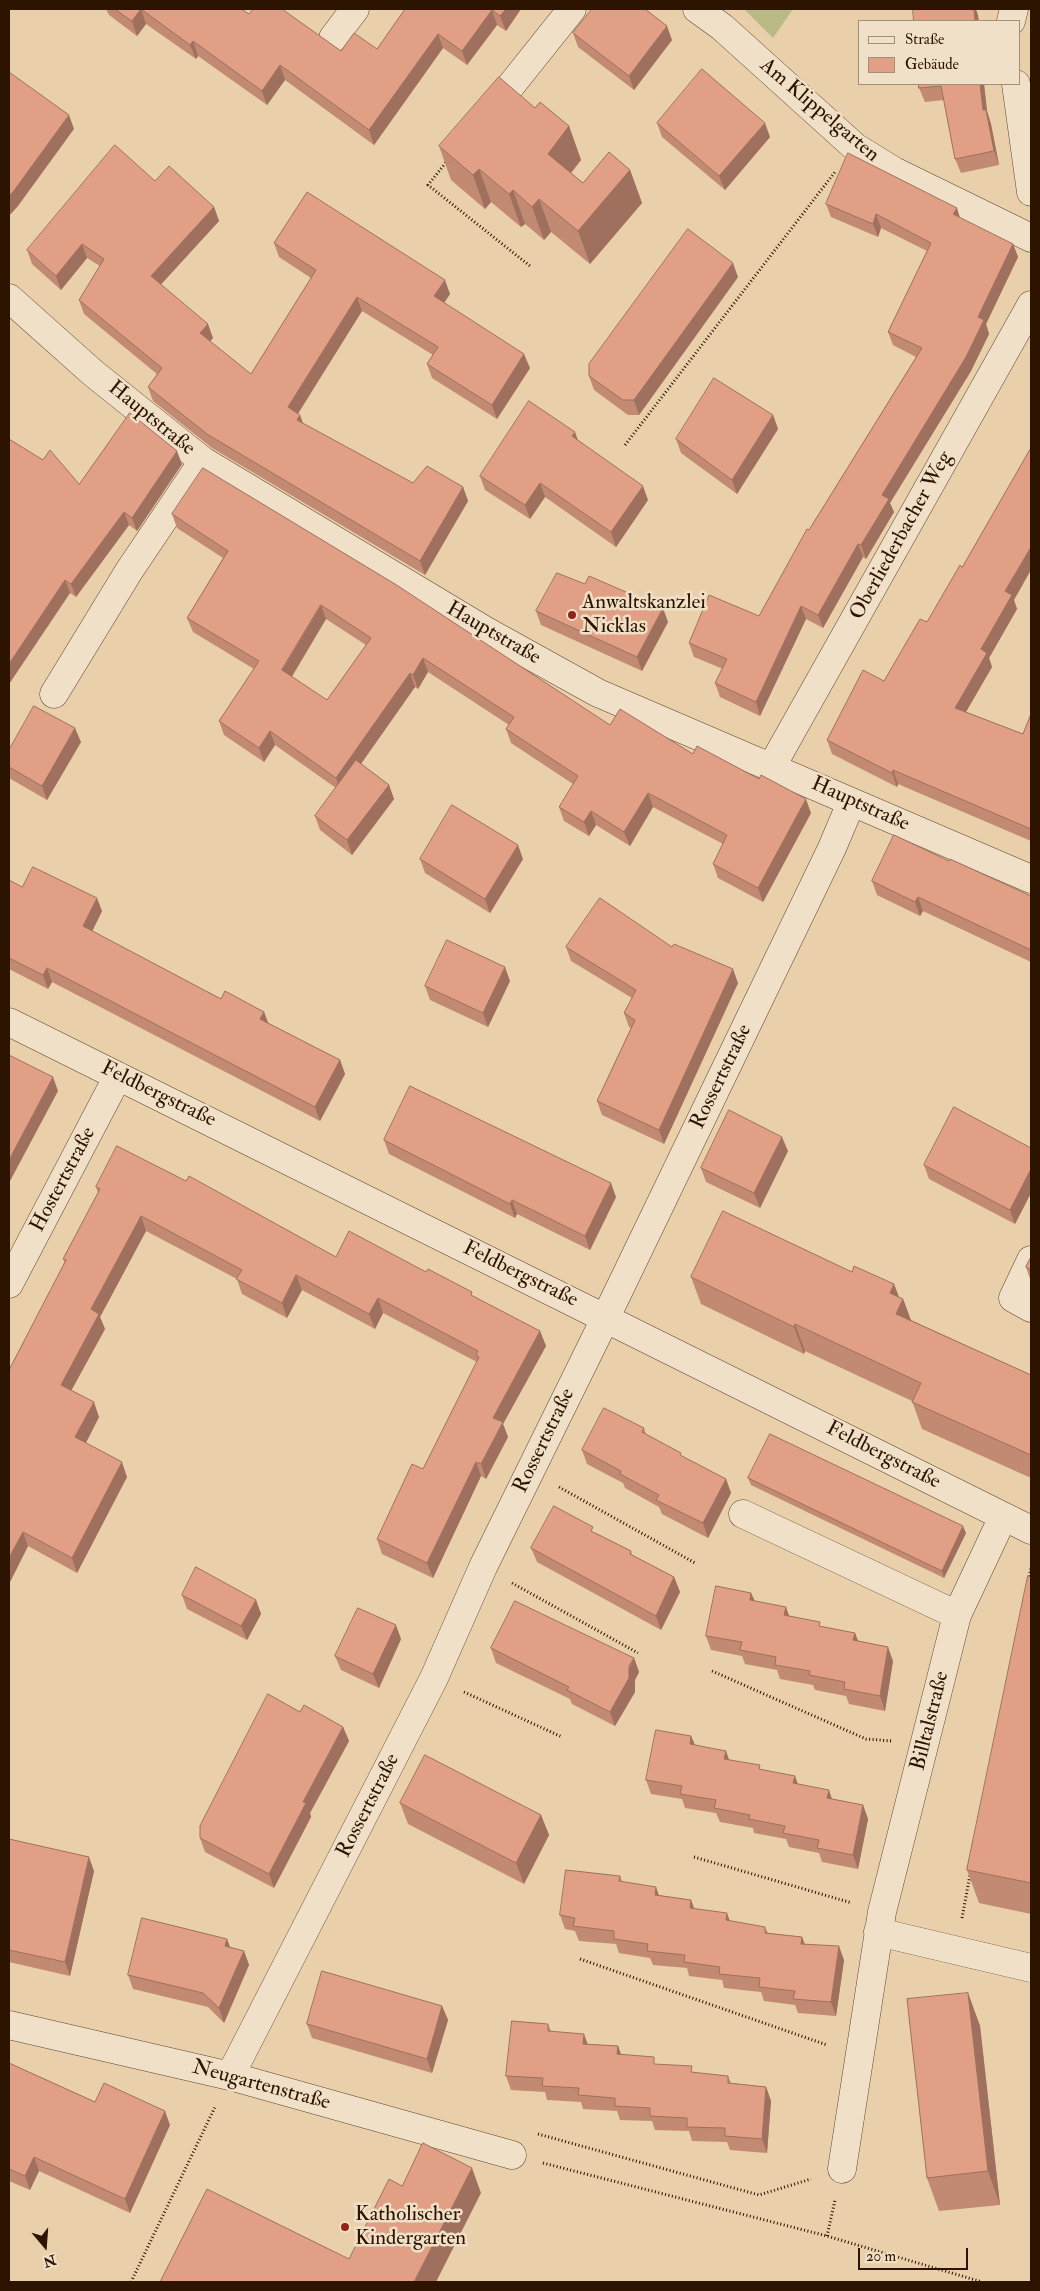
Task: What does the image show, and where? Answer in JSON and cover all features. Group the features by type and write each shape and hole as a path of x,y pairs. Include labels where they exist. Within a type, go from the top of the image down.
{"street":[{"path":"334,38 355,9"},
{"path":"501,98 572,9"},
{"name":"Am Klippelgarten","path":"697,9 722,27 855,147 894,171 1031,238"},
{"path":"1016,85 1031,192"},
{"name":"Hauptstraße","path":"9,298 93,373 203,461 486,632 598,693 772,766 851,803 1031,879"},
{"name":"Oberliederbacher Weg","path":"772,766 1031,305"},
{"path":"54,694 129,571 203,461"},
{"name":"Rossertstraße","path":"230,2076 434,1678 483,1568 832,848 851,803"},
{"name":"Feldbergstraße","path":"9,1022 606,1317 1031,1530"},
{"name":"Hostertstraße","path":"9,1284 118,1076"},
{"path":"1031,1260 1013,1298 1031,1308"},
{"path":"743,1514 957,1616"},
{"name":"Billtalstraße","path":"842,2170 858,2055 880,1922 957,1616 1003,1517"},
{"path":"880,1922 955,1950 1031,1968"},
{"name":"Neugartenstraße","path":"9,2025 230,2076 512,2155"}],"path":[{"path":"625,445 855,147"},
{"path":"452,156 428,185 530,266"},
{"path":"530,1471 695,1563"},
{"path":"1028,1586 1031,1567"},
{"path":"483,1568 638,1653"},
{"path":"712,1671 866,1739 926,1744"},
{"path":"434,1678 562,1738"},
{"path":"694,1856 880,1922"},
{"path":"955,1950 970,1874"},
{"path":"580,1959 788,2033 858,2055"},
{"path":"131,2282 230,2076"},
{"path":"533,2132 759,2195 842,2170"},
{"path":"512,2155 827,2236 982,2282"}],"green space":[{"path":"744,9 793,9 773,38"}],"building":[{"path":"115,9 141,9 132,21"},
{"path":"141,9 241,9 249,14 253,9 282,9 341,51 354,33 377,49 405,9 506,9 500,16 492,10 462,51 438,34 369,130 280,65 262,91 193,41 190,45"},
{"path":"592,9 645,9 667,26 629,76 573,33"},
{"path":"913,9 974,9 975,20 914,20"},
{"path":"702,69 765,123 719,176 657,123"},
{"path":"9,72 69,115 9,196"},
{"path":"499,77 535,108 540,102 569,126 548,154 583,183 609,152 630,170 578,231 539,199 532,207 513,190 509,194 479,169 473,175 439,146"},
{"path":"919,85 980,85 983,110 986,110 994,151 955,159 941,86 919,88"},
{"path":"115,145 155,181 169,166 214,207 151,276 208,324 200,333 251,374 316,270 274,243 307,192 445,280 434,296 524,354 492,405 427,364 438,347 357,297 288,407 300,415 297,420 413,483 427,466 463,487 420,561 207,434 148,387 162,368 79,300 104,259 82,244 56,276 27,250"},
{"path":"848,153 957,208 953,214 1013,244 978,317 984,320 966,357 882,495 889,499 861,545 858,544 818,615 801,606 756,702 715,683 727,659 689,643 709,595 759,616 807,529 809,530 922,348 888,332 931,243 876,214 873,224 826,204"},
{"path":"688,229 733,263 634,400 623,400 589,376 589,364"},
{"path":"714,378 773,415 732,480 676,439"},
{"path":"529,401 575,432 572,436 643,486 611,532 540,483 525,505 480,476"},
{"path":"130,413 177,451 132,518 124,512 71,584 65,580 9,664 9,439 43,460 50,450 79,484"},
{"path":"1031,448 1031,547 1005,591 1012,595 981,649 987,653 955,708 1023,734 1031,714 1031,829 893,770 892,773 827,740 863,670 884,681 920,619 927,622 960,565 962,567"},
{"path":"203,468 395,584 610,725 620,709 693,754 697,746 759,779 761,775 806,799 758,888 713,864 727,835 648,793 624,832 591,811 584,822 559,807 578,776 506,729 514,717 423,658 413,675 410,673 336,778 270,731 259,748 219,721 259,661 187,618 228,551 172,514","holes":["321,605 371,638 327,700 282,670"]},
{"path":"557,573 585,584 589,576 663,608 637,657 536,611"},
{"path":"34,706 75,728 42,786 9,767 9,750"},
{"path":"356,760 389,785 347,840 315,816"},
{"path":"452,805 518,845 485,899 420,859"},
{"path":"894,835 1031,896 1031,950 918,897 915,902 872,881"},
{"path":"33,867 97,898 83,926 221,999 225,991 264,1012 260,1019 340,1060 315,1107 47,968 43,975 9,958 9,880 22,887"},
{"path":"600,898 672,947 674,944 733,969 659,1130 597,1101 635,1020 624,1013 636,990 566,947"},
{"path":"447,940 505,967 483,1013 425,986"},
{"path":"9,1055 53,1077 9,1160"},
{"path":"410,1086 611,1183 585,1236 512,1200 510,1204 384,1140"},
{"path":"954,1107 1031,1148 1031,1169 1010,1210 924,1165"},
{"path":"729,1110 782,1137 754,1193 701,1168"},
{"path":"117,1146 186,1181 189,1176 336,1257 349,1231 426,1272 428,1269 472,1292 471,1295 540,1331 493,1418 503,1422 481,1464 476,1462 427,1563 377,1539 412,1464 423,1469 479,1357 476,1355 478,1351 378,1298 369,1314 296,1275 282,1303 236,1279 242,1270 141,1216 91,1309 99,1314 61,1385 94,1402 75,1437 122,1462 72,1558 23,1532 9,1558 9,1370 66,1260 63,1259 100,1189 96,1187"},
{"path":"723,1211 852,1272 854,1266 894,1284 890,1293 903,1299 896,1314 1031,1375 1031,1455 912,1402 921,1383 795,1324 794,1327 691,1277"},
{"path":"1031,1257 1031,1270 1026,1267"},
{"path":"604,1408 644,1428 642,1432 681,1453 680,1455 726,1479 703,1523 656,1500 659,1495 620,1474 621,1471 582,1450"},
{"path":"770,1434 963,1526 942,1571 748,1478"},
{"path":"554,1506 593,1527 591,1531 631,1551 630,1554 674,1577 656,1616 531,1548"},
{"path":"196,1567 256,1600 241,1626 182,1595"},
{"path":"1028,1576 1031,1577 1031,1883 967,1870"},
{"path":"716,1586 751,1593 750,1600 786,1607 784,1615 820,1622 819,1626 855,1633 853,1640 888,1647 880,1696 844,1689 845,1682 809,1675 810,1671 775,1665 776,1657 740,1650 742,1642 706,1636"},
{"path":"515,1601 634,1658 629,1666 629,1678 610,1712 567,1690 569,1687 491,1648"},
{"path":"358,1608 396,1625 373,1674 335,1656"},
{"path":"268,1694 300,1712 304,1705 343,1727 303,1802 306,1803 269,1874 200,1838 200,1826"},
{"path":"656,1730 691,1736 690,1744 726,1751 724,1759 760,1765 759,1769 795,1776 793,1783 829,1790 827,1798 863,1805 853,1855 817,1848 819,1840 783,1833 785,1826 749,1819 750,1815 714,1808 716,1800 680,1794 682,1786 646,1780"},
{"path":"425,1755 541,1815 516,1863 400,1803"},
{"path":"9,1839 89,1857 65,1962 9,1950"},
{"path":"566,1870 620,1876 619,1881 656,1887 655,1895 691,1900 690,1908 727,1913 726,1920 765,1927 765,1933 802,1937 801,1944 839,1946 831,2002 793,1999 795,1991 759,1987 760,1978 719,1974 720,1967 684,1962 685,1955 647,1951 648,1944 614,1939 614,1931 573,1926 575,1918 560,1915"},
{"path":"142,1918 227,1939 225,1946 244,1951 219,2008 203,1993 128,1975"},
{"path":"322,1971 442,2006 427,2059 307,2024"},
{"path":"968,1993 988,2171 927,2178 907,1999"},
{"path":"512,2021 548,2024 548,2031 584,2034 583,2044 618,2046 617,2054 654,2057 654,2064 692,2066 691,2072 728,2076 728,2083 766,2087 762,2139 725,2136 725,2128 687,2127 687,2118 650,2116 650,2108 615,2106 615,2098 578,2095 579,2088 542,2086 543,2078 506,2076"},
{"path":"9,2063 95,2102 104,2083 165,2111 125,2199 34,2157 25,2176 9,2169"},
{"path":"423,2143 472,2168 414,2282 160,2282 207,2189 349,2259 389,2179 402,2186"}],"place":[{"name":"Anwaltskanzlei Nicklas","path":"572,615"},
{"name":"Katholischer Kindergarten","path":"345,2227"}]}
